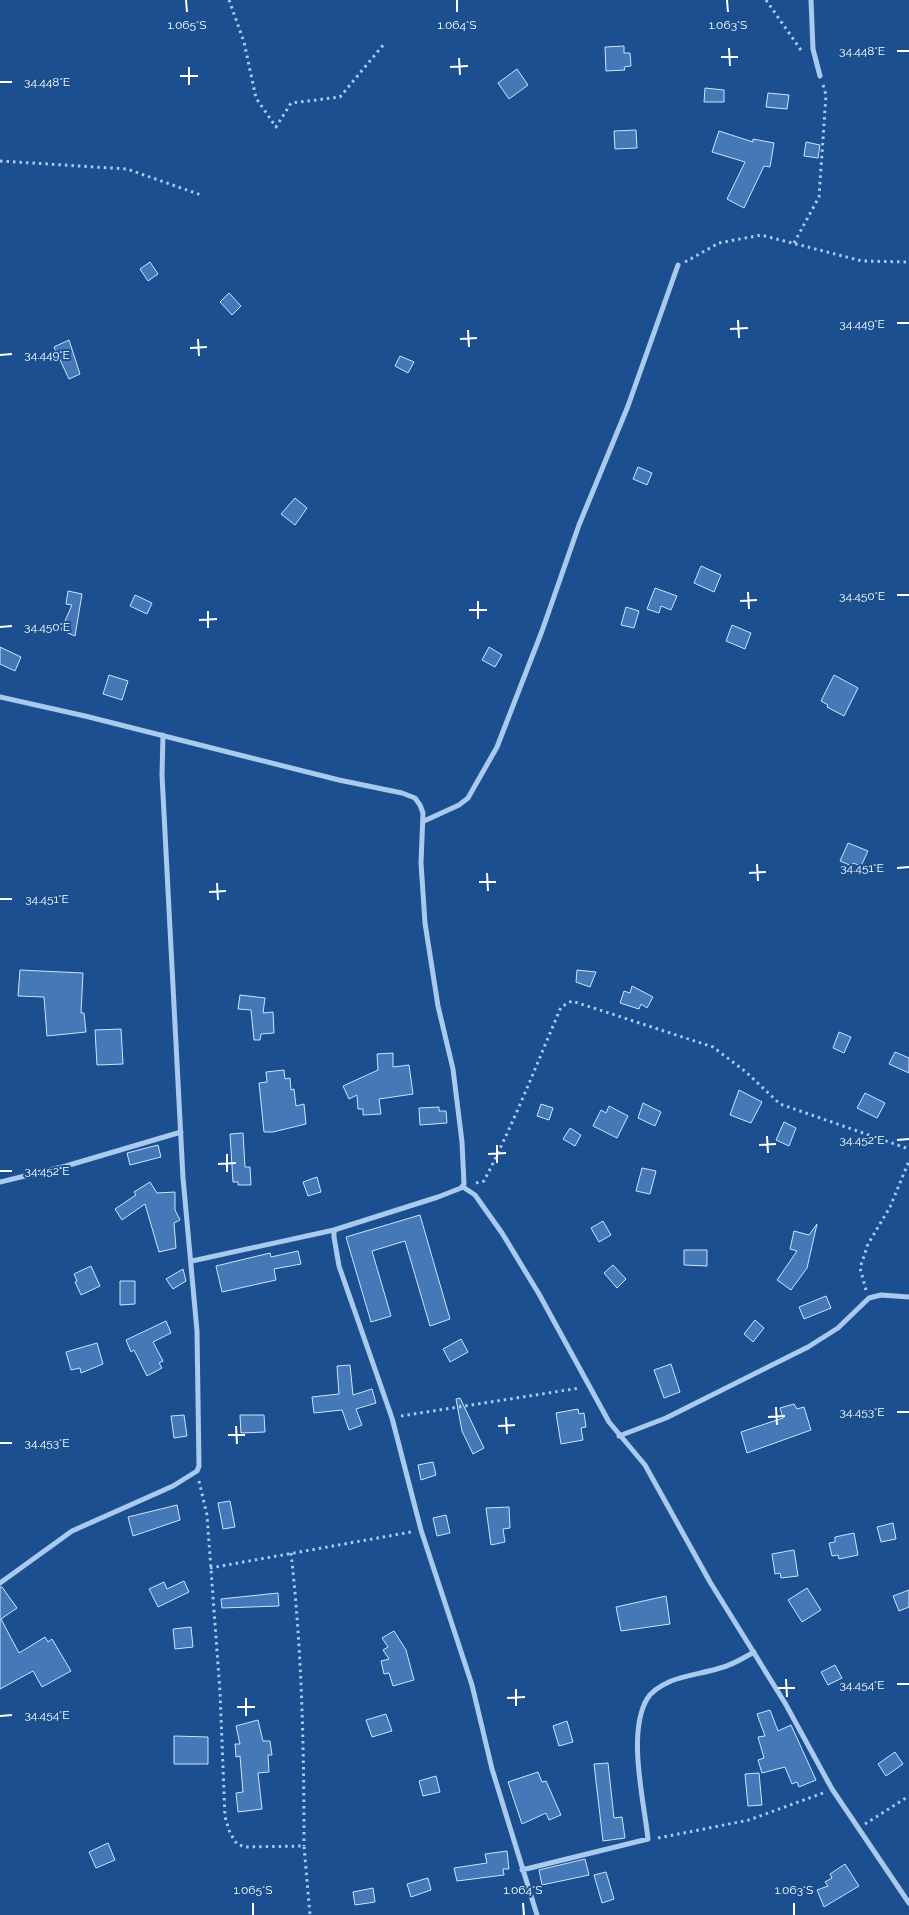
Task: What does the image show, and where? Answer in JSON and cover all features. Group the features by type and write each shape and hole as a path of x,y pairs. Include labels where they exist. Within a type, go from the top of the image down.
{"street":[{"path":"811,0 813,49 820,76"},
{"path":"424,821 459,805 468,798 497,747 542,631 579,525 628,406 678,265"},
{"path":"0,697 164,735 339,780 402,793 415,798 420,804 424,821 421,863 425,923 434,987 453,1069 465,1175 463,1186"},
{"path":"0,1583 72,1531 173,1486 197,1471 199,1453 197,1331 183,1178 162,784 164,735"},
{"path":"0,1182 66,1166 181,1132"},
{"path":"192,1261 334,1230 430,1200 463,1186"},
{"path":"463,1186 475,1195 502,1233 539,1294 588,1386 619,1436 645,1466 710,1582 754,1652 832,1789 909,1904"},
{"path":"334,1230 339,1266 392,1418 421,1530 472,1685 492,1768 537,1915"},
{"path":"619,1436 666,1418 808,1346 838,1328 869,1298 881,1295 909,1297"},
{"path":"522,1870 648,1839 638,1752 638,1730 642,1710 648,1697 657,1688 671,1681 729,1665 754,1652"}],"path":[{"path":"229,0 244,42 256,98 276,127 292,103 340,98 384,44"},
{"path":"766,0 820,76 826,95 819,197 794,243"},
{"path":"0,161 128,169 201,195"},
{"path":"678,265 719,244 762,235 862,260 909,262"},
{"path":"463,1186 484,1181 520,1106 561,1007 572,1001 713,1048 746,1072 780,1104 909,1149"},
{"path":"869,1298 860,1268 868,1244 890,1207 909,1161"},
{"path":"392,1418 588,1386"},
{"path":"197,1471 207,1515 220,1692 225,1817 230,1834 237,1844 245,1847 304,1846"},
{"path":"210,1568 397,1536 421,1530"},
{"path":"291,1553 298,1613 302,1687 304,1846 310,1915"},
{"path":"648,1839 675,1836 749,1820 805,1801 832,1789"},
{"path":"858,1828 909,1796"}],"building":[{"path":"624,46 624,53 630,53 631,66 624,67 625,70 606,71 605,47"},
{"path":"517,69 528,85 509,99 498,83"},
{"path":"705,88 724,90 724,102 704,102"},
{"path":"768,93 789,95 787,109 766,107"},
{"path":"636,130 637,148 615,149 614,131"},
{"path":"719,131 753,142 753,139 774,143 770,167 764,166 744,208 727,199 745,162 712,152"},
{"path":"806,142 820,145 818,158 804,156"},
{"path":"150,262 158,274 148,281 140,269"},
{"path":"229,293 241,306 232,315 220,302"},
{"path":"69,340 80,374 69,379 54,347"},
{"path":"400,356 414,362 408,373 395,366"},
{"path":"638,467 652,473 647,485 633,479"},
{"path":"295,498 307,508 295,525 281,514"},
{"path":"701,566 721,575 714,592 694,583"},
{"path":"655,588 677,596 671,610 661,606 659,613 647,609"},
{"path":"68,591 82,594 75,636 61,630 72,605 66,604"},
{"path":"135,595 152,603 147,614 130,606"},
{"path":"626,607 639,611 634,628 621,625"},
{"path":"732,625 751,633 745,649 726,641"},
{"path":"0,647 21,657 15,671 0,664"},
{"path":"489,647 502,655 495,667 482,660"},
{"path":"109,675 128,681 122,700 103,694"},
{"path":"834,675 858,688 844,716 827,707 828,705 821,701"},
{"path":"848,843 868,851 861,866 853,863 852,866 840,861"},
{"path":"20,970 83,973 81,1013 84,1013 86,1032 47,1036 44,997 18,996"},
{"path":"577,970 596,972 590,987 576,982"},
{"path":"632,986 653,997 647,1008 641,1004 639,1009 620,1003 624,991 630,993"},
{"path":"240,995 265,998 263,1013 273,1012 274,1033 261,1034 260,1040 254,1040 251,1010 238,1009"},
{"path":"121,1029 123,1064 97,1065 95,1030"},
{"path":"839,1032 851,1037 844,1053 833,1048"},
{"path":"895,1052 909,1058 909,1073 889,1064"},
{"path":"393,1053 393,1067 409,1065 413,1094 379,1099 381,1114 363,1115 363,1109 358,1109 357,1095 349,1099 343,1086 378,1070 377,1054"},
{"path":"284,1070 285,1079 290,1078 291,1090 294,1089 296,1106 304,1104 306,1124 273,1132 264,1132 259,1083 267,1082 266,1072"},
{"path":"739,1090 762,1102 751,1123 730,1115"},
{"path":"865,1093 885,1103 877,1118 857,1108"},
{"path":"643,1103 661,1112 655,1126 638,1118"},
{"path":"541,1104 553,1108 549,1120 537,1116"},
{"path":"609,1106 628,1116 617,1138 593,1126 601,1110 606,1113"},
{"path":"439,1107 439,1111 446,1111 447,1123 420,1125 419,1108"},
{"path":"784,1122 796,1128 789,1146 776,1140"},
{"path":"570,1128 581,1135 575,1146 563,1139"},
{"path":"243,1133 245,1167 250,1167 251,1185 238,1185 238,1182 233,1182 230,1134"},
{"path":"158,1145 161,1157 130,1165 127,1153"},
{"path":"642,1168 656,1171 650,1194 636,1191"},
{"path":"317,1177 321,1192 308,1196 303,1182"},
{"path":"150,1182 157,1193 175,1192 175,1210 180,1220 174,1223 176,1248 159,1252 145,1204 122,1220 115,1209 136,1195 134,1192"},
{"path":"420,1215 450,1319 430,1326 405,1241 372,1251 391,1316 371,1322 346,1237"},
{"path":"603,1221 611,1235 599,1242 591,1228"},
{"path":"817,1224 807,1268 791,1290 777,1280 797,1251 790,1249 794,1231 809,1235"},
{"path":"684,1250 707,1250 707,1266 684,1265"},
{"path":"298,1251 301,1264 274,1269 276,1280 222,1292 216,1266 270,1253 271,1257"},
{"path":"613,1265 626,1279 617,1288 604,1273"},
{"path":"91,1266 100,1286 81,1295 75,1282 77,1281 74,1274"},
{"path":"183,1269 186,1281 173,1289 166,1279"},
{"path":"120,1281 135,1281 135,1304 120,1305"},
{"path":"826,1296 831,1308 804,1319 799,1307"},
{"path":"755,1320 764,1328 753,1342 744,1334"},
{"path":"166,1321 171,1333 153,1342 163,1361 159,1363 162,1368 147,1376 134,1350 131,1352 126,1340"},
{"path":"461,1339 468,1352 450,1362 443,1349"},
{"path":"97,1343 103,1364 81,1373 80,1368 71,1370 66,1352"},
{"path":"671,1364 680,1392 664,1398 654,1370"},
{"path":"350,1365 353,1395 372,1389 376,1403 356,1409 362,1425 349,1430 342,1410 314,1413 312,1397 339,1394 337,1366"},
{"path":"460,1398 484,1448 473,1454 462,1431 456,1399"},
{"path":"794,1404 797,1409 804,1407 811,1430 747,1453 741,1432 783,1418 780,1408"},
{"path":"578,1409 579,1414 584,1413 586,1427 581,1428 583,1440 561,1444 556,1413"},
{"path":"184,1415 187,1436 174,1438 171,1416"},
{"path":"240,1415 264,1415 265,1432 241,1433"},
{"path":"433,1462 436,1475 421,1480 418,1465"},
{"path":"230,1501 235,1527 223,1529 218,1503"},
{"path":"177,1505 180,1520 133,1536 128,1517"},
{"path":"509,1507 510,1528 503,1529 505,1542 491,1545 486,1508"},
{"path":"446,1515 450,1533 437,1536 433,1518"},
{"path":"893,1523 896,1539 881,1542 877,1527"},
{"path":"854,1533 858,1555 839,1559 838,1555 832,1556 829,1543 835,1542 835,1537"},
{"path":"794,1550 798,1576 781,1578 780,1573 775,1574 772,1554"},
{"path":"184,1581 189,1592 158,1607 149,1589 164,1582 167,1589"},
{"path":"0,1587 2,1587 17,1608 1,1619 19,1653 45,1637 48,1642 52,1639 71,1671 42,1687 33,1671 0,1689"},
{"path":"807,1588 821,1610 802,1622 788,1600"},
{"path":"909,1590 909,1607 899,1611 893,1596"},
{"path":"278,1593 279,1606 222,1608 221,1599"},
{"path":"666,1596 670,1624 621,1631 616,1607"},
{"path":"191,1627 193,1647 175,1649 173,1629"},
{"path":"394,1631 406,1650 414,1680 393,1686 389,1673 384,1674 381,1661 389,1659 383,1650 388,1647 382,1638"},
{"path":"835,1665 842,1678 828,1685 821,1672"},
{"path":"770,1710 778,1731 791,1725 816,1780 799,1787 797,1782 792,1784 785,1767 762,1773 758,1760 764,1758 758,1737 765,1736 757,1714"},
{"path":"386,1714 392,1731 372,1737 366,1720"},
{"path":"258,1720 263,1741 270,1741 272,1755 268,1755 269,1772 258,1773 262,1809 238,1812 236,1793 243,1792 240,1756 236,1757 235,1744 240,1744 236,1726"},
{"path":"567,1721 573,1742 559,1746 553,1726"},
{"path":"174,1736 208,1737 208,1764 174,1764"},
{"path":"895,1752 903,1764 886,1776 878,1764"},
{"path":"608,1763 614,1818 622,1817 625,1838 603,1841 594,1764"},
{"path":"538,1772 542,1782 546,1781 561,1815 549,1820 546,1813 522,1824 508,1782"},
{"path":"759,1773 762,1805 748,1806 745,1774"},
{"path":"436,1776 440,1792 423,1796 419,1781"},
{"path":"108,1843 115,1860 96,1868 89,1852"},
{"path":"507,1851 509,1869 503,1869 504,1875 457,1881 454,1868 487,1863 485,1854"},
{"path":"585,1859 589,1875 542,1885 539,1870"},
{"path":"845,1864 859,1886 824,1907 817,1890 828,1886 825,1882 832,1878 830,1874"},
{"path":"606,1872 614,1899 602,1903 594,1875"},
{"path":"428,1878 431,1890 411,1897 407,1884"},
{"path":"373,1888 375,1902 355,1905 353,1892"}]}
